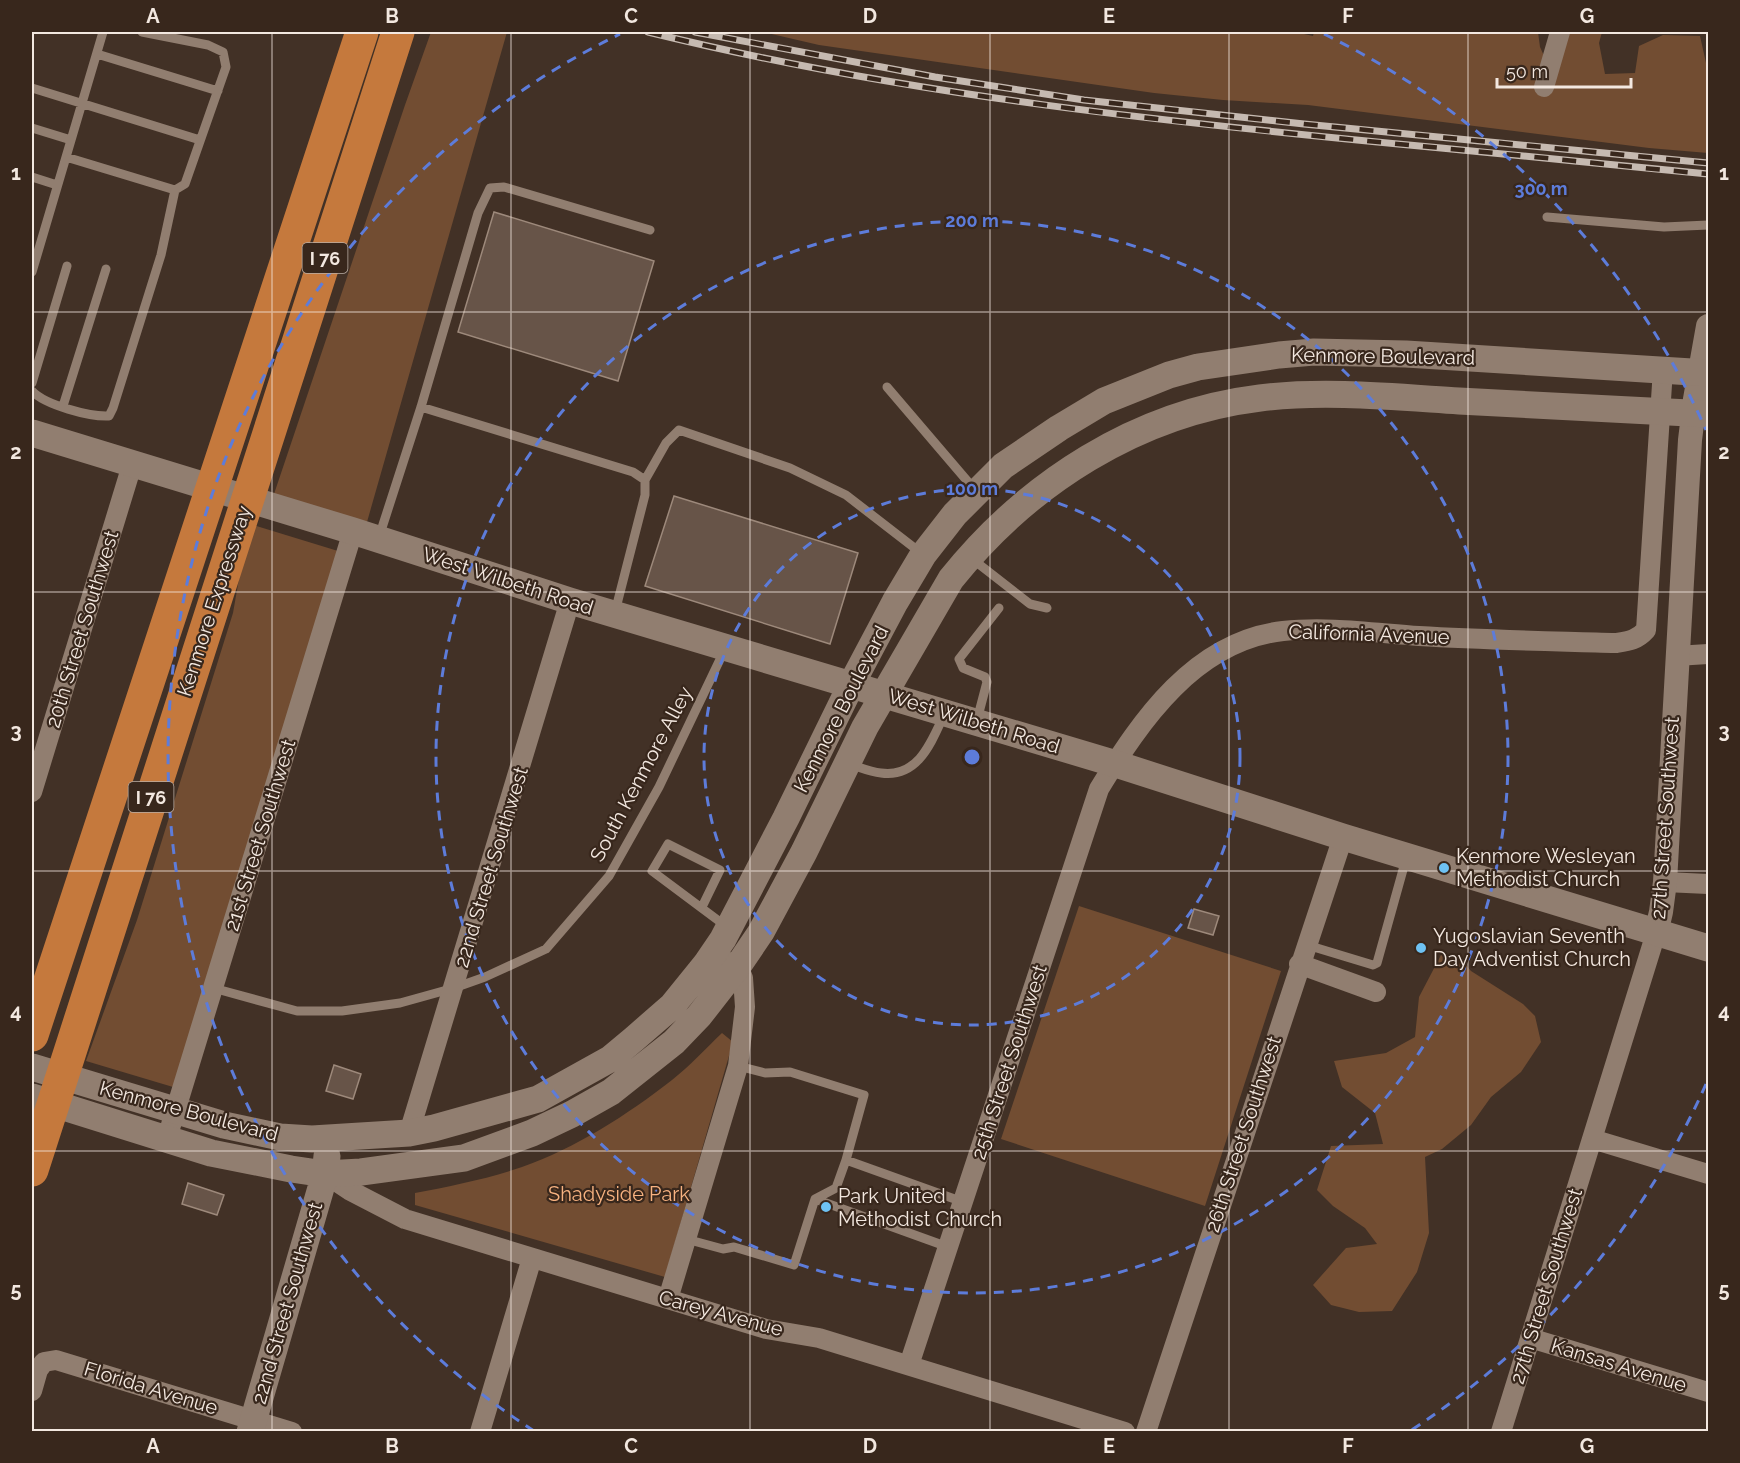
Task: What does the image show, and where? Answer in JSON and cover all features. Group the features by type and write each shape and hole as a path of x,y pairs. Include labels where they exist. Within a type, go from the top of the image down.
{"highway":[{"name":"Kenmore Expressway","path":"36,1021 362,32"},
{"name":"Kenmore Expressway","path":"33,1166 398,32"}],"main road":[{"name":"Kenmore Boulevard","path":"32,1067 224,1125 280,1137 329,1140 410,1133 538,1100 610,1059 672,1006 713,954 729,928 786,818 850,685 923,555 955,514 1003,466 1081,414 1104,401 1147,383 1198,367 1314,352 1406,354 1708,373"},
{"name":"Kenmore Boulevard","path":"32,1097 211,1152 325,1174 361,1172 464,1158 521,1137 572,1114 611,1092 674,1042 699,1016 761,932 865,727 951,579 1008,517 1088,458 1118,441 1192,412 1228,403 1301,395 1708,414"},
{"name":"West Wilbeth Road","path":"32,433 353,531 570,601 1116,764 1343,837 1708,948"},
{"name":"22nd Street Southwest","path":"252,1426 325,1174 329,1140"}],"street":[{"path":"1544,87 1560,32"},
{"name":"27th Street Southwest","path":"1501,1431 1661,912 1665,882 1690,440 1708,326"},
{"path":"1660,412 1663,369"},
{"name":"California Avenue","path":"1116,764 1146,719 1172,688 1227,648 1258,636 1283,631 1329,630 1616,643 1632,641 1640,637 1646,630 1660,412"},
{"name":"20th Street Southwest","path":"32,792 132,465"},
{"name":"21st Street Southwest","path":"167,1138 353,531"},
{"name":"22nd Street Southwest","path":"410,1133 570,601"},
{"path":"1676,656 1708,654"},
{"name":"25th Street Southwest","path":"909,1365 1099,789 1116,764"},
{"name":"26th Street Southwest","path":"1146,1431 1343,837"},
{"path":"1665,882 1708,884"},
{"path":"668,1299 738,1066 745,1006 743,978 738,966 713,954"},
{"path":"1299,964 1376,992"},
{"path":"1592,1139 1708,1174"},
{"name":"Carey Avenue","path":"325,1174 348,1190 405,1219 766,1329 819,1338 1125,1431"},
{"path":"480,1431 532,1258"},
{"name":"Kansas Avenue","path":"1530,1338 1708,1392"},
{"name":"Florida Avenue","path":"32,1392 38,1370 44,1362 57,1360 252,1426 292,1431"}],"lane":[{"path":"32,272 103,32"},
{"path":"32,391 38,397 63,406 97,416 109,416 161,255 175,190 185,184 226,67 223,52 208,45 142,32"},
{"path":"97,54 218,91"},
{"path":"32,88 200,140"},
{"path":"32,128 71,140"},
{"path":"66,157 175,190"},
{"path":"32,177 57,184"},
{"path":"379,540 478,213 490,188 504,188 650,230"},
{"path":"1547,217 1664,227 1708,225"},
{"path":"32,383 67,266"},
{"path":"63,406 106,269"},
{"path":"887,387 977,492"},
{"path":"421,407 633,472 645,480"},
{"path":"614,614 645,495 645,480 666,443 679,429 790,468 846,495 923,555"},
{"path":"969,557 1030,604 1047,608"},
{"path":"977,722 987,682 985,677 963,668 959,659 999,608"},
{"name":"South Kenmore Alley","path":"213,988 297,1011 342,1011 400,1003 454,988 485,977 546,949 609,876 659,787 726,647"},
{"path":"847,764 881,773 896,773 912,767 927,750 945,713"},
{"path":"702,907 720,870 668,844 652,872 729,928"},
{"path":"1306,944 1373,964 1377,963 1407,856"},
{"path":"686,1239 723,1249 734,1247 794,1265 815,1199 836,1188 846,1160 864,1095 790,1072 765,1073 738,1066"},
{"path":"846,1160 963,1202"},
{"path":"815,1199 948,1247"}],"green space":[{"path":"431,32 507,32 367,522 274,494"},
{"path":"763,32 1295,32 1313,36 1314,32 1538,32 1540,47 1549,67 1566,32 1602,32 1599,43 1605,74 1635,73 1639,46 1663,35 1700,36 1708,72 1708,153 1649,148 1308,105 1154,93 819,45"},
{"path":"253,525 338,551 173,1087 86,1061 137,920 233,613 240,573"},
{"path":"1079,906 1281,971 1205,1206 1001,1139"},
{"path":"1441,955 1458,956 1471,971 1523,1004 1535,1016 1541,1042 1521,1072 1491,1097 1471,1125 1442,1149 1425,1157 1429,1233 1417,1272 1392,1311 1359,1312 1331,1305 1313,1285 1346,1248 1377,1244 1365,1228 1333,1206 1317,1190 1331,1146 1383,1144 1375,1113 1342,1087 1334,1061 1386,1053 1415,1037 1419,997"},
{"name":"Shadyside Park","path":"722,1033 733,1042 665,1277 415,1205 415,1193 469,1182 522,1167 581,1140 619,1118 672,1080"}],"building":[{"path":"494,212 654,261 618,381 458,332"},
{"path":"674,496 858,553 830,644 645,586"},
{"path":"1194,909 1219,916 1213,935 1188,928"},
{"path":"334,1065 361,1074 353,1099 326,1091"},
{"path":"188,1183 224,1195 217,1215 182,1204"}],"railway":[{"path":"648,32 844,74 1042,105 1241,128 1708,174"},
{"path":"695,32 935,77 1084,100 1708,163"}],"place":[{"name":"Kenmore Wesleyan Methodist Church","path":"1444,868"},
{"name":"Yugoslavian Seventh Day Adventist Church","path":"1421,948"},
{"name":"Park United Methodist Church","path":"826,1207"}]}
